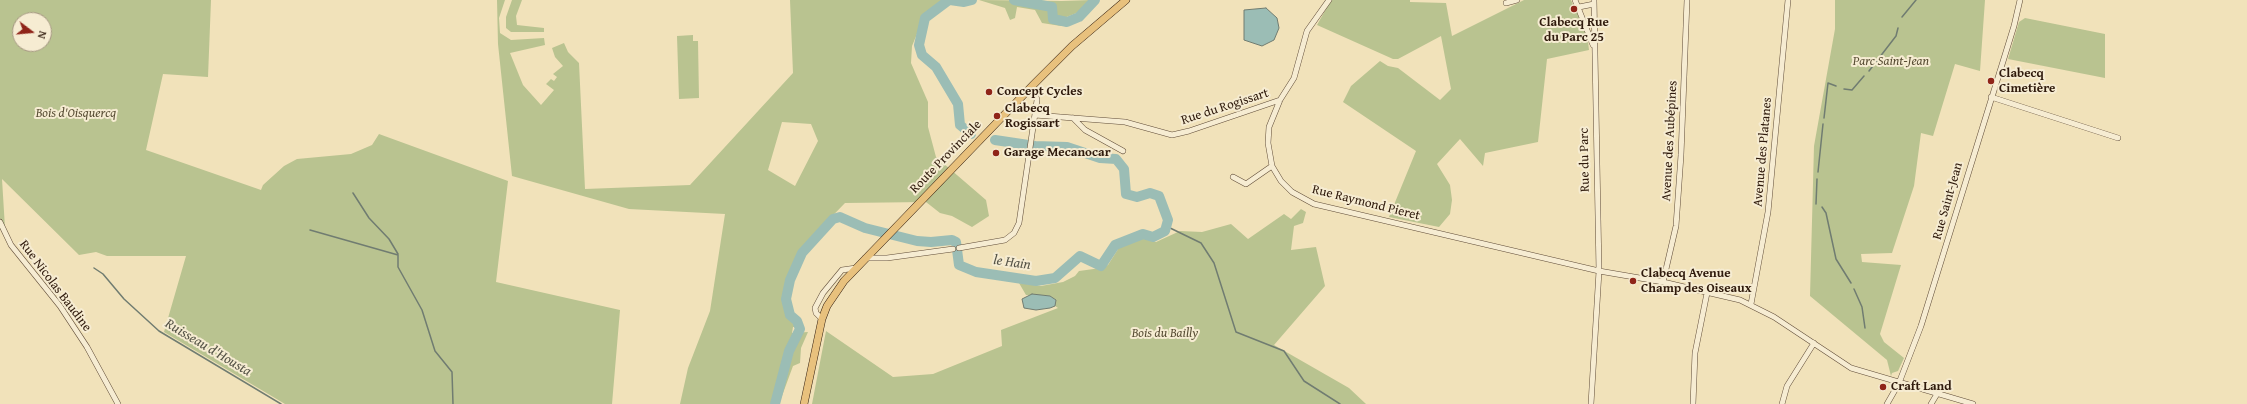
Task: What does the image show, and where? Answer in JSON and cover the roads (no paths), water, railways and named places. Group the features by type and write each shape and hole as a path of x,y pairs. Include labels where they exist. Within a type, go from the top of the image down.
{"main road":[{"name":"Route Provinciale","path":"804,404 816,341 822,319 834,296 856,268 1072,46 1126,0"}],"street":[{"name":"Rue Raymond Pieret","path":"1329,0 1307,31 1294,78 1280,100 1269,127 1268,143 1272,166 1281,181 1292,192 1314,204 1599,271 1664,282 1751,304 1851,368 1973,404"},
{"path":"1506,3 1517,0"},
{"name":"Rue du Parc","path":"1574,0 1579,7 1594,49"},
{"name":"Avenue des Aubépines","path":"1664,282 1676,226 1683,117 1687,0"},
{"name":"Avenue des Platanes","path":"1751,304 1768,212 1788,0"},
{"name":"Rue Saint-Jean","path":"1887,404 1899,383 1921,326 2014,26 2020,0"},
{"name":"Rue du Parc","path":"1579,7 1594,2 1599,271 1591,404"},
{"path":"959,248 1005,240 1014,233 1019,223 1037,100 1033,85"},
{"path":"1991,98 2118,138"},
{"name":"Rue du Rogissart","path":"1035,115 1125,122 1172,135 1280,100"},
{"path":"1073,118 1085,130 1123,152"},
{"path":"1233,177 1246,184 1272,166"},
{"name":"Rue Nicolas Baudine","path":"0,222 11,246 60,306 87,347 118,404"},
{"path":"865,258 887,258 953,248"},
{"name":"Route Provinciale","path":"822,319 816,313 815,308 823,293 842,270 856,268"},
{"path":"1693,404 1695,353 1707,292"},
{"path":"1782,404 1786,386 1814,343"},
{"path":"1931,404 1937,394"}],"water":[{"path":"1266,8 1277,18 1279,28 1274,40 1262,46 1244,40 1244,10"},
{"path":"1032,294 1050,296 1056,300 1055,306 1036,310 1024,308 1022,299"}],"waterway":[{"name":"le Hain","path":"949,0 925,18 919,45 922,55 936,67 958,104 960,125 971,134"},
{"name":"le Hain","path":"950,0 964,2 972,0"},
{"name":"le Hain","path":"1014,0 1052,7 1053,19 1067,22 1079,17 1095,0"},
{"path":"1902,17 1916,0"},
{"path":"1869,71 1896,36 1898,28"},
{"path":"1844,89 1852,90 1864,76"},
{"path":"1824,118 1828,83 1836,86"},
{"path":"1818,172 1823,124"},
{"name":"le Hain","path":"775,404 789,351 800,329 797,321 790,315 786,299 790,280 802,253 833,219 840,217 865,228 917,241 931,242 952,240 956,242 959,265 976,272 1036,281 1055,278 1080,256 1101,266 1115,245 1143,234 1153,237 1165,231 1168,220 1159,196 1150,193 1137,197 1126,194 1124,169 1116,159 1100,158 1067,147 1035,146 995,140"},
{"path":"1816,204 1817,179"},
{"path":"353,193 369,218 389,239 398,254"},
{"path":"1822,207 1826,213 1836,259 1851,283"},
{"path":"1166,226 1201,243 1214,263 1236,332 1284,351 1304,381 1340,404"},
{"path":"310,230 398,255 398,267 422,310 435,351 452,372 453,404"},
{"name":"Ruisseau d'Housta","path":"94,268 103,274 124,299 159,331 281,404"},
{"path":"1854,289 1862,307 1865,328"}],"place":[{"name":"Clabecq Rue du Parc 25","path":"1574,9"},
{"name":"Clabecq Cimetière","path":"1991,81"},
{"name":"Concept Cycles","path":"989,92"},
{"name":"Clabecq Rogissart","path":"997,116"},
{"name":"Garage Mecanocar","path":"996,153"},
{"name":"Clabecq Avenue Champ des Oiseaux","path":"1633,281"},
{"name":"Craft Land","path":"1883,387"}],"park label":[{"name":"Parc Saint-Jean","path":"1891,62"},
{"name":"Bois d'Oisquercq","path":"76,114"},
{"name":"Bois du Bailly","path":"1165,334"}]}
